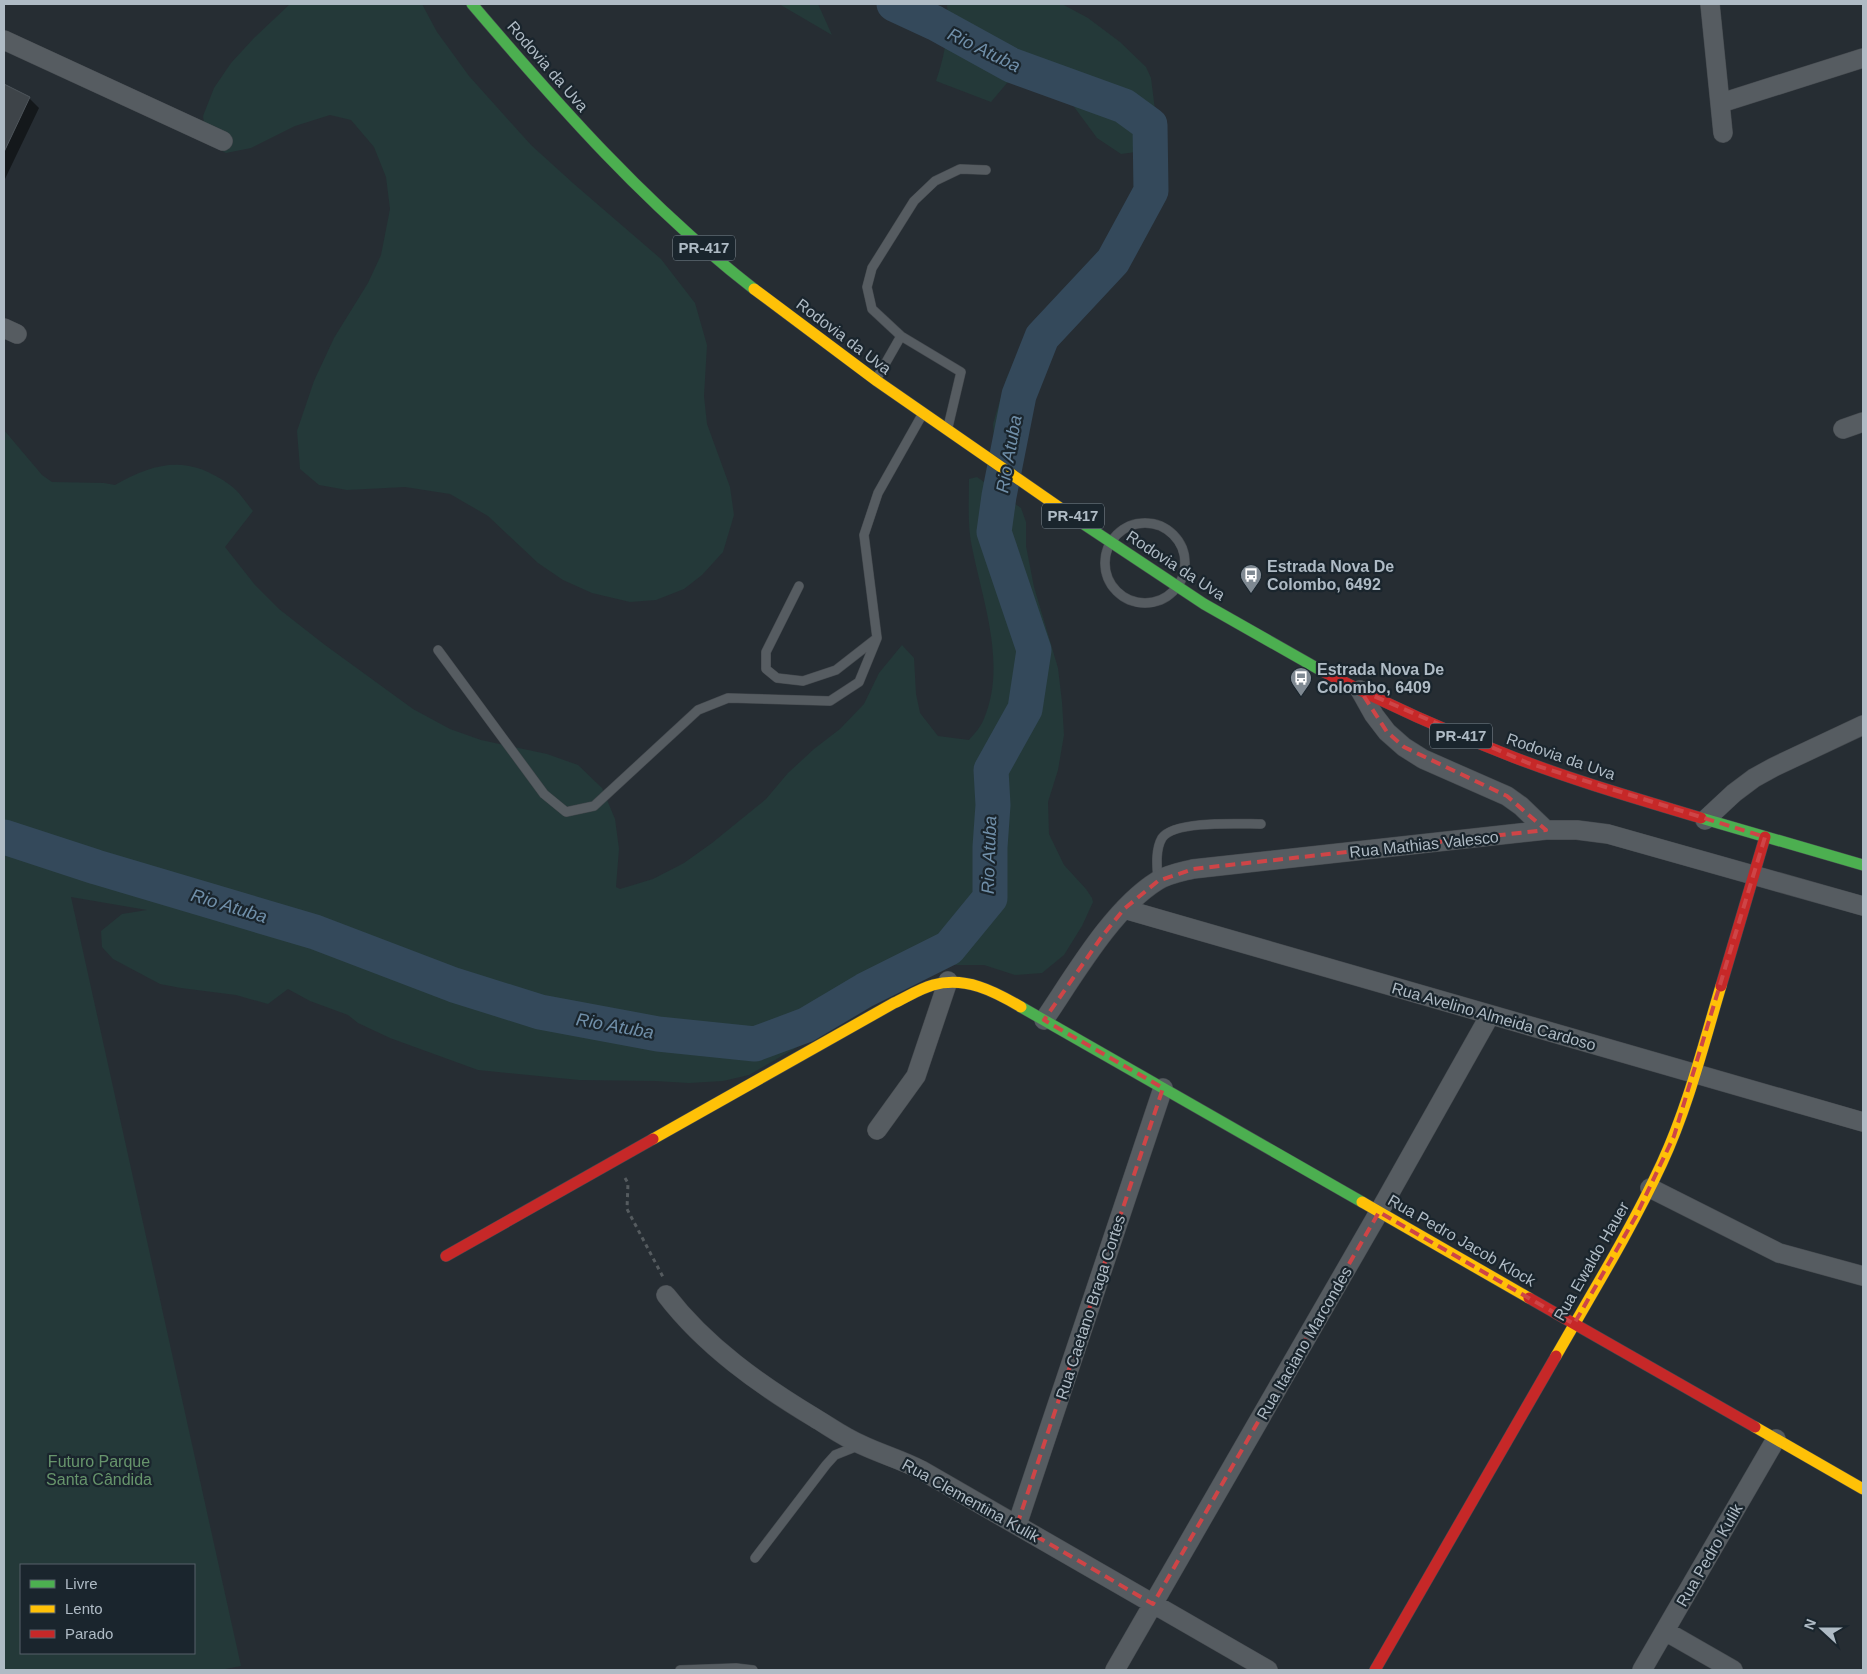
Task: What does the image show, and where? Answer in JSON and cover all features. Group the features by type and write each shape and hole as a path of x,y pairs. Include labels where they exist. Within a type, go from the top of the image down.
{"main road":[{"name":"Rodovia da Uva","path":"472,4 552,97 615,165 685,232 742,280 876,381 1178,587 1267,642 1314,668 1477,743 1581,781 1705,820 1863,865"},
{"name":"Rua Ewaldo Hauer","path":"1375,1670 1650,1188 1674,1136 1765,837"},
{"name":"Rua Pedro Jacob Klock","path":"948,981 963,982 993,992 1044,1020 1863,1489"},
{"path":"446,1256 894,1003 933,985 948,981"}],"street":[{"path":"1710,4 1723,133"},
{"path":"4,40 223,142"},
{"path":"1721,103 1863,58"},
{"path":"1843,429 1863,422"},
{"path":"1360,690 1374,715 1387,732 1404,747 1423,759 1507,796 1521,806 1546,830"},
{"path":"1705,820 1734,792 1754,778 1863,725"},
{"name":"Rua Mathias Valesco","path":"1044,1020 1103,935 1124,910 1158,881 1193,869 1546,830 1577,830 1608,834 1863,906"},
{"name":"Rua Avelino Almeida Cardoso","path":"1124,910 1863,1122"},
{"path":"877,1130 916,1076 948,981"},
{"name":"Rua Itaciano Marcondes","path":"1115,1670 1380,1212 1490,1015"},
{"name":"Rua Caetano Braga Cortes","path":"1017,1525 1163,1088"},
{"path":"1650,1188 1779,1252 1863,1276"},
{"name":"Rua Clementina Kulik","path":"666,1295 684,1318 721,1352 801,1410 861,1445 922,1470 1268,1670"},
{"name":"Rua Pedro Kulik","path":"1642,1670 1776,1439"},
{"path":"1665,1631 1733,1670"}],"lane":[{"path":"947,430 961,372 901,336 872,309 867,287 872,268 914,201 935,181 960,169 986,170"},
{"path":"876,381 901,336"},
{"path":"438,650 544,794 566,812 594,806 698,710 728,698 830,701 859,682 877,638 864,535 878,493 924,413"},
{"path":"1148,522 1167,529 1181,544 1186,564 1178,587 1164,599 1143,604 1123,598 1108,581 1104,560 1110,542 1128,526 1148,522"},
{"path":"798,586 766,652 766,668 778,678 803,681 836,670 877,638"},
{"path":"1158,881 1157,855 1162,839 1168,831 1195,825 1261,824"},
{"path":"755,1558 826,1464 835,1455 861,1445"},
{"path":"680,1670 736,1668 753,1670"}],"path":[{"path":"614,1160 628,1183 627,1209 665,1280 666,1295"}],"highlighted area":[{"path":"1360,690 1528,763 1765,837 1674,1136 1636,1216 1574,1324 1379,1212 1153,1604 1017,1525 1163,1088 1044,1020 1103,935 1124,909 1158,881 1193,869 1546,830 1507,796 1404,747 1387,732"}],"green space":[{"path":"290,4 422,4 437,32 469,76 531,145 661,259 695,303 707,345 704,396 707,424 730,487 734,515 723,552 702,575 684,589 656,600 630,602 592,593 563,580 538,563 488,516 450,494 405,487 347,490 319,485 300,469 297,431 314,381 334,338 368,283 381,255 390,209 386,177 374,147 351,120 330,115 295,126 251,148 226,153 207,143 203,116 214,88 231,63"},
{"path":"779,4 818,4 832,35"},
{"path":"947,4 1062,4 1088,18 1120,42 1146,67 1151,78 1157,126 1143,151 1121,154 1097,138 1072,104 1043,81 1025,78 1007,83 991,102 936,81 946,43"},
{"path":"1008,373 1002,411 1007,432 995,449 993,424"},
{"name":"Futuro Parque Santa Cândida","path":"4,430 42,475 52,482 115,485 130,477 159,467 187,465 215,475 230,485 253,511 225,547 255,585 279,609 413,709 450,729 481,740 547,754 578,765 602,788 615,819 619,849 616,887 620,889 653,879 684,863 766,799 788,773 814,749 840,729 864,704 879,673 902,645 914,658 916,694 920,713 938,736 969,740 977,731 982,724 990,701 993,680 993,658 991,636 970,534 969,479 977,477 1021,508 1026,522 1026,546 1034,587 1058,668 1062,702 1064,735 1058,770 1048,802 1049,834 1064,865 1086,889 1093,902 1082,926 1064,955 1042,973 1015,975 984,965 949,965 887,995 749,1075 723,1081 689,1083 579,1080 478,1070 390,1038 358,1023 348,1015 310,1001 288,989 268,1004 236,995 160,984 113,959 102,947 101,931 122,914 147,910 71,897 241,1666 220,1670 4,1670"}],"building":[{"path":"4,84 30,97 4,152"}],"waterway":[{"name":"Rio Atuba","path":"4,837 96,867 315,932 454,985 540,1012 658,1034 755,1044 806,1025 865,990 949,948 990,898 990,847 993,805 991,770 1025,709 1034,650 994,532 999,496 1019,395 1042,337 1113,261 1151,191 1150,125 1124,106 1011,65 935,23 894,4"}],"traffic: fast":[{"path":"472,4 606,154 677,224 754,289"},
{"path":"1076,519 1204,604 1322,671"},
{"path":"1701,818 1863,865"},
{"path":"1021,1007 1362,1202"}],"traffic: slow":[{"path":"754,289 877,381 1076,519"},
{"path":"653,1139 894,1003 933,985 956,982 968,984 990,991 1021,1007"},
{"path":"1556,1356 1624,1237 1662,1163 1680,1120 1721,986"},
{"path":"1362,1202 1529,1298"},
{"path":"1755,1427 1863,1489"}],"traffic: jam":[{"path":"1322,671 1416,717 1536,766 1701,818"},
{"path":"1721,986 1765,837"},
{"path":"446,1256 653,1139"},
{"path":"1529,1298 1755,1427"},
{"path":"1375,1670 1556,1356"}],"place":[{"name":"Estrada Nova De Colombo, 6492","path":"1251,594"},
{"name":"Estrada Nova De Colombo, 6409","path":"1301,697"}]}
